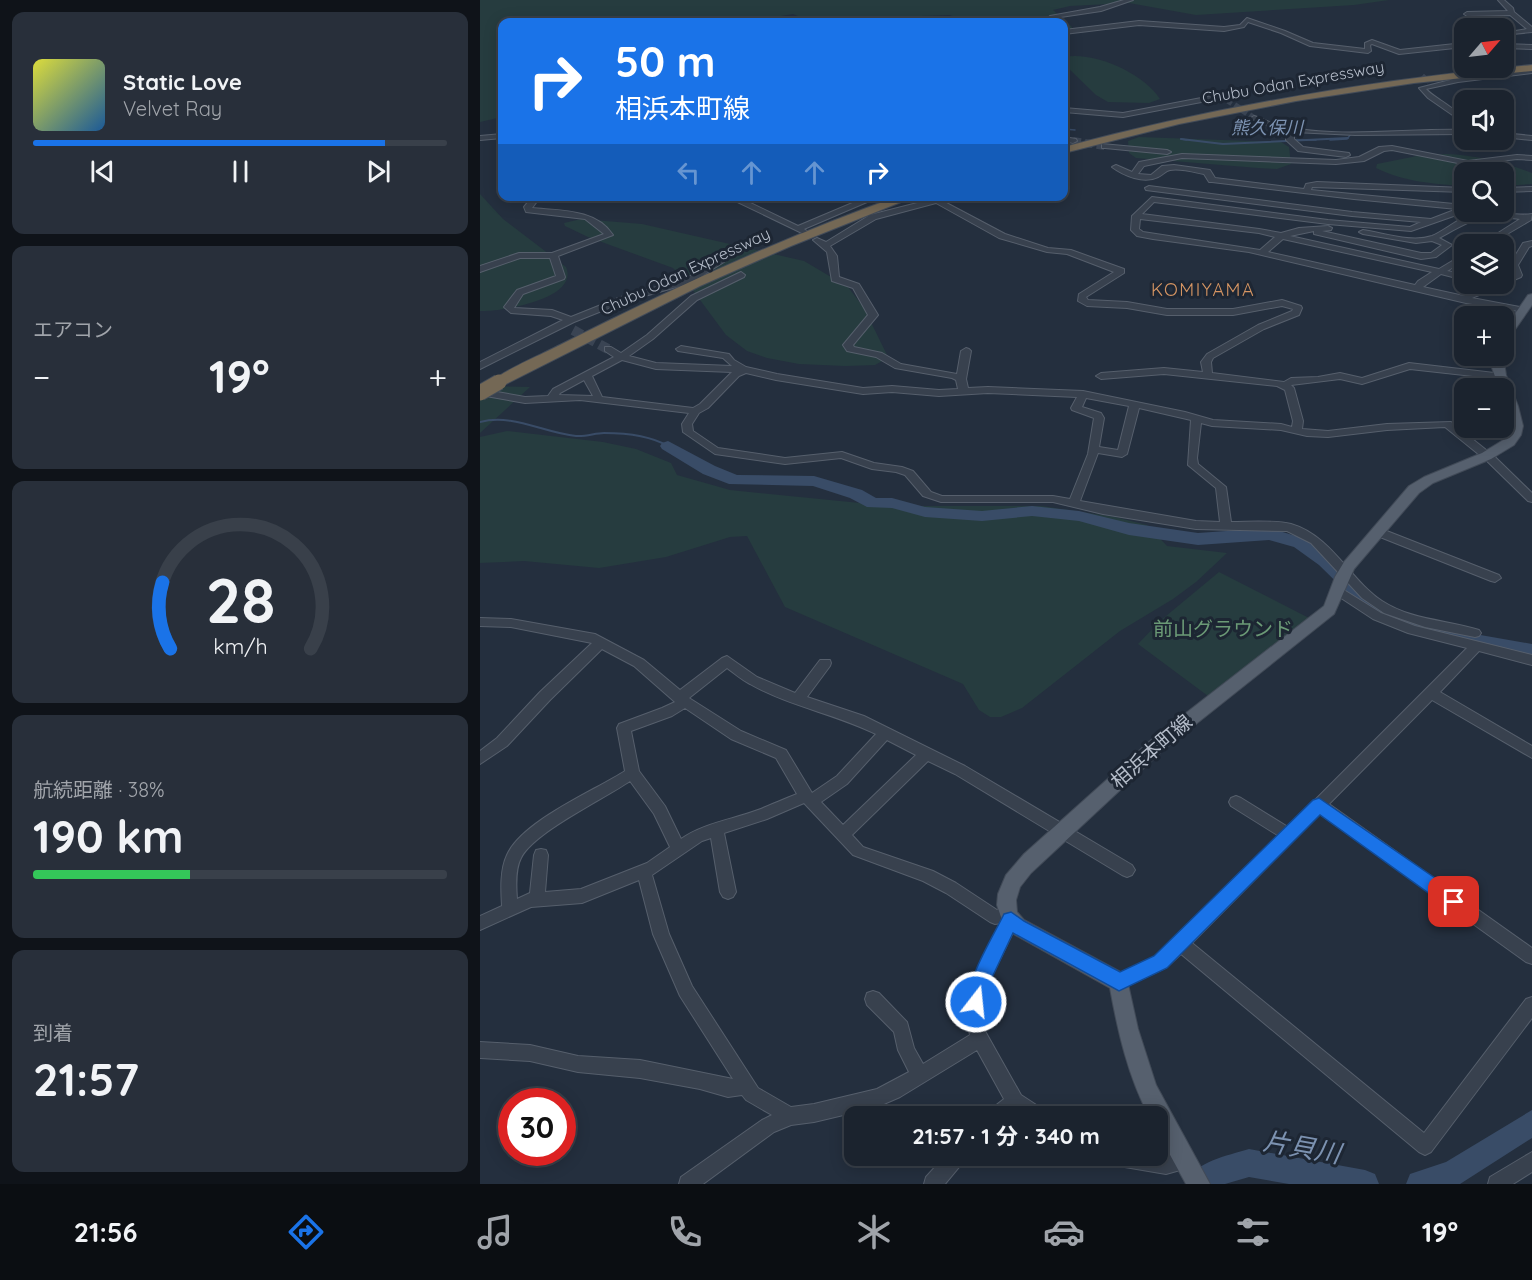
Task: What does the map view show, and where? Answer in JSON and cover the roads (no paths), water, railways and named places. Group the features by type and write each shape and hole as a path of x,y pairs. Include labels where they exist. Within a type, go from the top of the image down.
{"highway":[{"name":"Chubu Odan Expressway","path":"1068,149 1179,121 1306,96 1399,82 1532,70"},
{"name":"Chubu Odan Expressway","path":"480,392 616,321 713,275 898,201"}],"main road":[{"path":"1514,322 1532,297"},
{"name":"相浜本町線","path":"1009,917 1006,906 1009,889 1025,868 1099,795 1219,693 1329,610 1342,580 1417,486 1508,445 1516,429 1498,366"},
{"path":"1009,917 1017,926 1119,982 1128,1029 1147,1090 1192,1173"}],"street":[{"path":"1051,18 1101,9 1130,0"},
{"path":"1501,0 1511,9 1511,13 1532,30"},
{"path":"1467,14 1511,13"},
{"path":"1517,18 1532,17"},
{"path":"1068,32 1151,23 1227,28 1242,26 1246,20 1283,32 1312,45 1338,47 1359,52 1368,51 1367,44 1372,42 1399,52 1454,46"},
{"path":"1514,33 1532,30"},
{"path":"1514,46 1532,47"},
{"path":"1454,114 1447,106 1430,97 1422,88 1430,84 1532,70"},
{"path":"1068,110 1123,115 1217,97 1227,100"},
{"path":"1254,118 1268,126 1290,129 1341,132 1454,131"},
{"path":"1290,129 1290,140 1301,149 1364,158"},
{"path":"480,138 498,136"},
{"path":"1514,136 1532,138"},
{"path":"1068,140 1073,141"},
{"path":"480,145 498,145"},
{"path":"1105,146 1198,156 1297,162 1346,162 1364,158 1382,149 1392,148 1468,163 1517,157 1532,158"},
{"path":"1131,174 1142,164 1150,161 1173,156 1198,156"},
{"path":"1116,167 1149,184 1243,200 1353,214 1434,221"},
{"path":"1149,184 1165,168 1174,167 1207,172 1212,180 1454,207"},
{"path":"1149,184 1152,199"},
{"path":"1234,228 1247,184"},
{"path":"1307,191 1309,186 1317,184 1454,190"},
{"path":"1401,187 1404,202"},
{"path":"1514,191 1532,189"},
{"path":"1353,214 1354,197"},
{"path":"1152,199 1328,222 1411,229 1454,212"},
{"path":"1152,199 1136,216 1135,230 1140,234 1262,253 1301,263 1359,273 1466,300 1522,310"},
{"path":"480,269 519,256 553,255 603,238 609,233 587,217 529,210 528,207 533,201"},
{"path":"737,201 802,230 866,201"},
{"path":"933,201 873,217 822,242 833,253 835,279 856,286 873,315 848,345 850,349 879,355 898,366 947,373 961,379"},
{"path":"939,201 960,210 1002,236 1047,250 1068,252 1121,271 1082,296 1082,301 1087,303 1122,304 1188,313 1233,312 1282,303 1298,308 1296,314 1261,327 1210,356 1206,362 1208,375"},
{"path":"1262,253 1281,236 1310,229 1342,228 1406,240 1433,238 1474,216 1497,213 1530,217"},
{"path":"1136,216 1281,236 1454,275"},
{"path":"1502,234 1530,217"},
{"path":"1310,229 1323,235 1421,256 1433,255 1448,245 1433,238"},
{"path":"1514,277 1518,275 1514,265 1526,245 1532,243"},
{"path":"553,255 561,277 520,292 508,307 511,310 552,313 569,325"},
{"path":"1359,273 1369,256"},
{"path":"480,366 624,299 688,281 723,260"},
{"path":"1418,288 1421,283 1454,264"},
{"path":"552,398 556,391 621,357 650,336 694,298 741,275"},
{"path":"1466,300 1473,294"},
{"path":"608,349 621,357 656,366 744,370 863,391 892,389 939,393 963,390 1083,394 1212,423 1328,434 1441,424 1453,428 1486,455 1532,499"},
{"path":"681,349 726,356 744,370"},
{"path":"963,390 961,379 966,351"},
{"path":"1285,385 1291,381 1340,376 1362,381 1409,366 1500,376"},
{"path":"744,370 736,374 704,406 695,411 686,428 694,437 715,451 785,461 842,455 872,466 909,473 927,494 941,499 1039,498 1074,502 1164,521 1226,526 1276,526 1299,530 1315,540 1342,580 1377,616 1401,626 1475,648 1532,660"},
{"path":"1101,376 1164,371 1285,385 1289,388 1298,430"},
{"path":"586,376 598,396 596,398"},
{"path":"480,392 525,400 596,398 695,411"},
{"path":"1074,502 1093,454 1099,418 1097,415 1076,408 1083,394"},
{"path":"1093,450 1122,453 1133,422 1134,406"},
{"path":"1196,419 1193,465 1221,487 1226,526"},
{"path":"1378,532 1495,578"},
{"path":"1342,580 1392,612 1414,620 1475,633"},
{"path":"480,622 511,623 591,637 646,668 682,700 736,735 781,754 808,799 842,837 858,851 928,876 995,917 1009,917 980,983 976,1002 979,1039 1015,1101 1023,1106"},
{"path":"480,758 502,742 600,643"},
{"path":"1119,982 1161,962 1181,944 1475,648"},
{"path":"678,849 660,810 632,773 624,728 682,700 726,661 763,685 799,697 885,733 925,755 960,770 1127,870"},
{"path":"799,697 825,663"},
{"path":"1430,692 1532,753"},
{"path":"480,923 537,899 582,896 644,872 661,863 697,836 808,799 837,784 885,733"},
{"path":"842,837 925,755"},
{"path":"510,910 507,891 516,852 558,817 632,773"},
{"path":"1236,802 1289,835"},
{"path":"1319,805 1532,957"},
{"path":"716,828 728,892"},
{"path":"537,899 541,855"},
{"path":"644,872 656,918 677,975 752,1094 790,1116"},
{"path":"1181,944 1425,1146 1532,1005"},
{"path":"873,999 901,1028 906,1050 920,1076"},
{"path":"688,1184 768,1126 790,1116 814,1113 878,1098 920,1076 979,1039"},
{"path":"480,1050 530,1053 578,1065 640,1069 700,1080 728,1088 737,1088 744,1084"},
{"path":"1009,1106 1015,1101"},
{"path":"1497,1184 1532,1161"},
{"path":"933,1184 949,1166"},
{"path":"1168,1166 1192,1173"}],"waterway":[{"name":"熊久保川","path":"1068,129 1075,130"},
{"name":"熊久保川","path":"1348,138 1351,134"},
{"name":"熊久保川","path":"1306,140 1348,138"},
{"name":"熊久保川","path":"1330,140 1348,138"},
{"name":"熊久保川","path":"1187,140 1181,139 1223,144 1306,140"},
{"name":"熊久保川","path":"1291,140 1306,140"},
{"name":"熊久保川","path":"1306,140 1316,140"},
{"path":"480,422 504,420 576,436 604,433 629,434 653,439 668,446"},
{"path":"668,446 709,470 735,480 814,481 856,494 873,503 892,503 925,512 982,516 1032,511 1079,516 1129,529 1198,539 1269,534 1300,543 1325,561 1375,609 1410,624 1469,640 1532,651"},
{"name":"片貝川","path":"1420,1184 1453,1173 1532,1123"},
{"name":"片貝川","path":"1199,1184 1221,1171 1249,1163 1365,1184"}],"tunnel":[{"path":"1422,76 1429,82"},
{"path":"1227,100 1254,118"},
{"path":"1073,141 1105,146"},
{"path":"573,330 608,349"}],"district":[{"name":"KOMIYAMA","path":"1203,289"}],"park label":[{"name":"前山グラウンド","path":"1223,628"}]}
